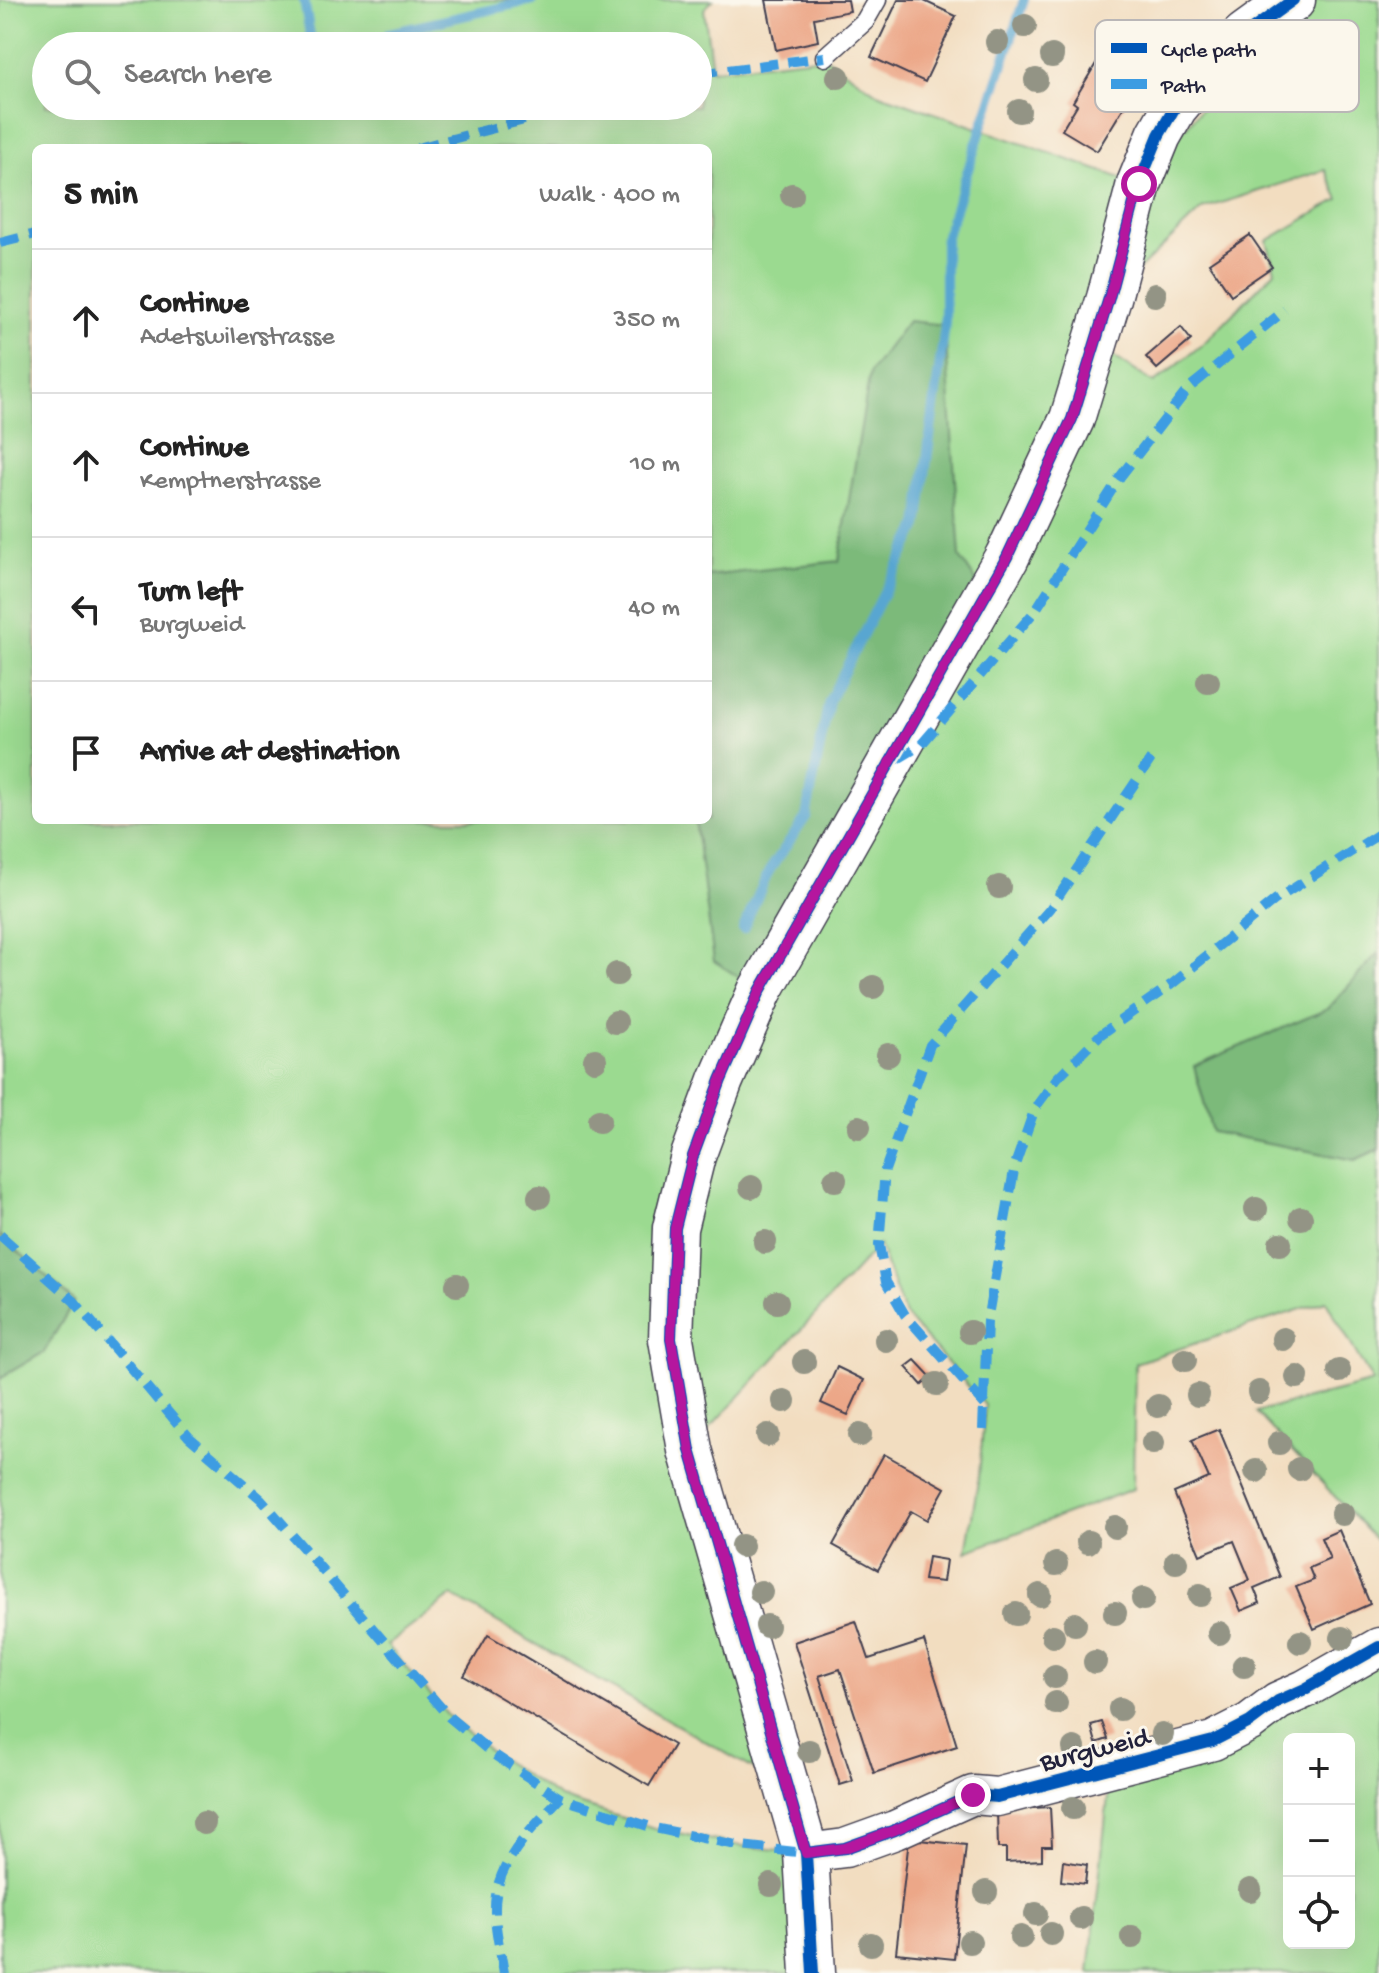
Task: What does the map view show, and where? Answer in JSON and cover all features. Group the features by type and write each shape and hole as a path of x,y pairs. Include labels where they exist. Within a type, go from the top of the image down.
{"street":[{"path":"1265,20 1293,0"},
{"path":"813,1973 806,1853 690,1450 671,1339 675,1228 693,1156 721,1080 760,991 1028,515 1072,419 1139,184 1172,112"},
{"name":"Burgweid","path":"806,1853 845,1848 895,1830 973,1795 997,1797 1213,1741 1250,1722 1278,1701 1379,1647"}],"lane":[{"path":"825,57 865,21 877,0"}],"green space":[{"path":"0,0 713,0 704,9 707,32 32,32 32,120 712,120 712,70 825,57 877,93 1138,184 1199,112 1359,112 1359,20 1276,20 1293,0 1379,0 1379,952 1328,1009 1194,1066 1212,1132 1355,1160 1379,1149 1379,1544 1256,1412 1373,1382 1326,1301 1135,1363 1133,1489 966,1552 979,1475 985,1405 905,1315 879,1245 690,1450 790,1790 452,1596 387,1645 449,1717 493,1754 560,1798 654,1828 741,1846 806,1853 813,1973 0,1973 0,1378 44,1352 74,1301 0,1235","holes":["1325,170 1339,199 1267,241 1275,271 1204,343 1154,383 1096,345 1109,298 1202,209"]},
{"path":"908,321 945,325 960,557 985,594 760,991 714,961 696,824 712,824 712,576 839,561 870,372"},
{"path":"1379,952 1379,1149 1355,1160 1212,1132 1194,1066 1328,1009"},
{"path":"0,1235 74,1301 44,1352 0,1378"},
{"path":"1379,1650 1379,1973 1089,1973 1111,1769"}],"building":[{"path":"766,0 848,0 850,11 814,18 818,41 776,50"},
{"path":"898,0 922,0 956,16 925,82 871,57"},
{"path":"1095,65 1095,112 1121,112 1097,151 1062,130 1077,105 1073,102"},
{"path":"1250,235 1272,267 1231,295 1209,263"},
{"path":"1181,327 1191,340 1157,369 1146,357"},
{"path":"915,1360 931,1377 922,1385 906,1367"},
{"path":"837,1367 864,1380 848,1415 821,1403"},
{"path":"1219,1429 1280,1577 1254,1588 1260,1603 1241,1611 1231,1588 1250,1580 1234,1541 1200,1555 1174,1493 1209,1478 1192,1440"},
{"path":"884,1454 945,1488 927,1520 911,1511 878,1570 833,1545"},
{"path":"1339,1530 1370,1604 1314,1629 1296,1587 1314,1580 1309,1568 1330,1559 1321,1538"},
{"path":"928,1557 946,1560 943,1582 924,1580"},
{"path":"856,1621 869,1659 924,1641 957,1746 874,1773 840,1669 819,1676 853,1781 840,1785 794,1642"},
{"path":"488,1635 674,1745 649,1786 464,1676"},
{"path":"1102,1722 1108,1739 1096,1743 1091,1725"},
{"path":"1050,1807 1052,1846 1042,1846 1042,1860 1006,1862 1006,1848 998,1848 997,1810"},
{"path":"909,1839 966,1845 954,1959 896,1953"},
{"path":"1063,1861 1087,1865 1085,1884 1061,1881"}],"waterway":[{"path":"304,0 310,32"},
{"path":"393,32 533,0"},
{"path":"743,929 769,871 806,817 829,701 918,526 945,325 945,239 1024,0"}],"marked path":[{"path":"712,72 825,57"},
{"path":"433,144 524,120"},
{"path":"0,243 32,235"},
{"path":"896,760 921,745 1035,611 1120,477 1189,388 1285,310"},
{"path":"985,1405 905,1315 886,1282 879,1245 885,1170 930,1045 1050,909 1151,759"},
{"path":"983,1430 987,1321 1015,1165 1035,1108 1057,1078 1100,1035 1172,984 1275,900 1379,834"},
{"path":"0,1235 74,1301 189,1437 261,1499 449,1717 493,1754 560,1798 654,1828 741,1846 806,1853"},
{"path":"504,1973 495,1918 496,1893 507,1863 516,1849 560,1798"}],"cycle path":[{"path":"1265,20 1293,0"},
{"path":"813,1973 806,1853 690,1450 671,1339 675,1228 693,1156 721,1080 760,991 1007,557 1072,419 1109,298 1139,184 1172,112"},
{"path":"806,1853 845,1848 895,1830 973,1795 997,1797 1213,1741 1250,1722 1278,1701 1379,1647"}],"route":[{"path":"973,1795 895,1830 845,1848 806,1853 690,1450 671,1339 675,1228 693,1156 721,1080 760,991 1007,557 1072,419 1109,298 1139,184"}]}
